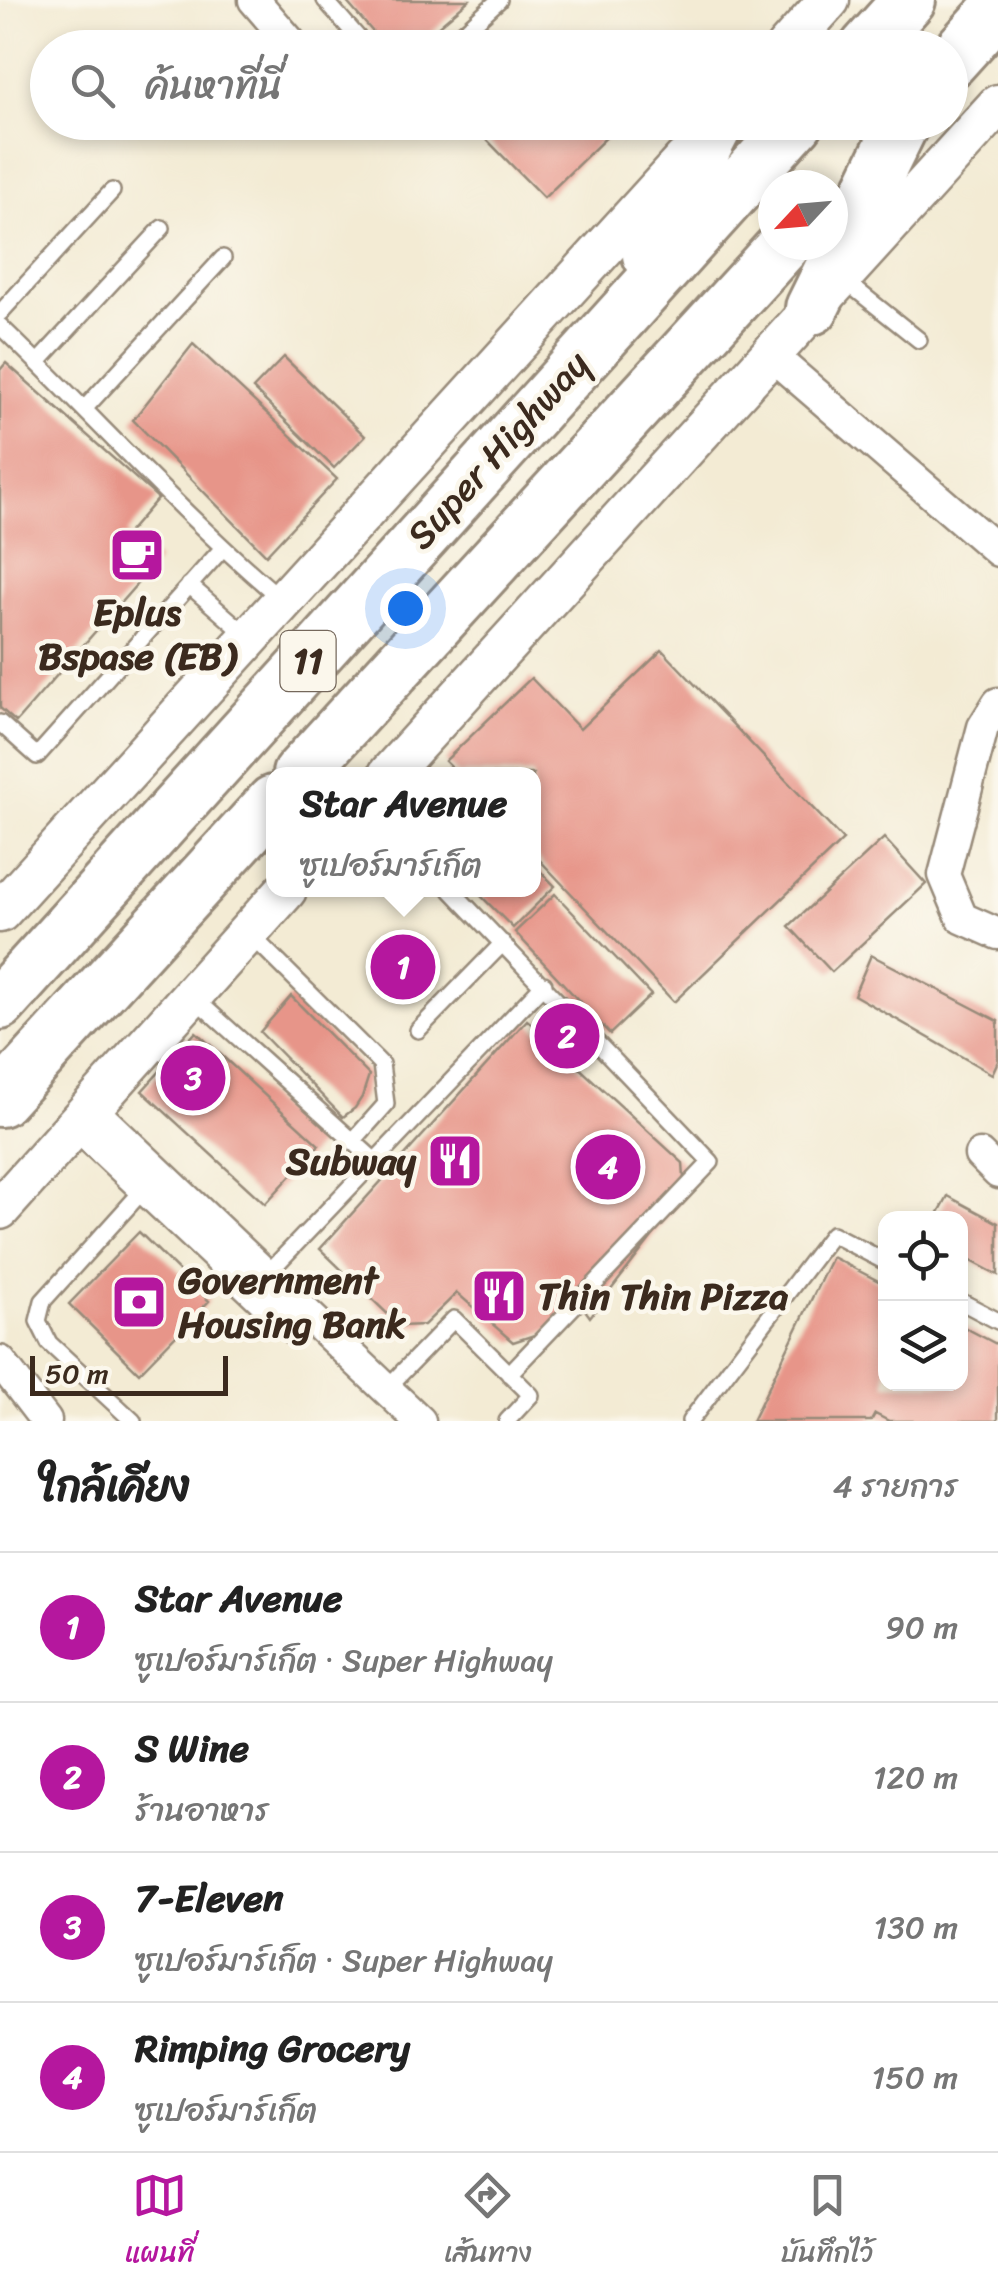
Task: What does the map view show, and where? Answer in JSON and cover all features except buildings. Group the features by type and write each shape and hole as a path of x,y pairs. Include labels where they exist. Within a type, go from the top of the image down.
{"highway":[{"path":"882,30 909,0"},
{"path":"968,42 998,9"},
{"path":"616,319 709,140"},
{"name":"Super Highway","path":"0,1002 780,140"},
{"path":"848,175 882,140"},
{"path":"826,293 891,140"},
{"name":"Super Highway","path":"305,767 770,260"},
{"path":"0,1100 266,810"}],"main road":[{"path":"802,30 829,0"},
{"path":"968,139 998,106"},
{"path":"0,912 702,140"},
{"path":"395,767 967,140"},
{"path":"0,1209 280,897"}],"street":[{"path":"254,0 280,30"},
{"path":"772,355 998,551"},
{"path":"998,702 983,727 944,876 962,918 998,934"},
{"path":"82,1115 144,1189 420,1421"},
{"path":"82,1115 268,1274 300,1322 390,1421"},
{"path":"0,1361 46,1421"}],"lane":[{"path":"325,0 351,30"},
{"path":"466,30 499,0"},
{"path":"0,314 112,191"},
{"path":"38,362 162,228"},
{"path":"86,407 223,258"},
{"path":"826,293 919,340"},
{"path":"0,326 86,407 222,548 282,600"},
{"path":"0,723 37,756 222,548"},
{"path":"189,585 249,637"},
{"path":"458,897 710,1162 510,1374"},
{"path":"248,932 381,1064 386,1104 353,1141"},
{"path":"418,1030 503,943"},
{"path":"268,1274 544,984"},
{"path":"192,996 375,1161"},
{"path":"133,1421 49,1343 38,1321 44,1301 144,1189"},
{"path":"690,1421 832,1234 878,1258"},
{"path":"968,1305 998,1321"},
{"path":"386,1389 454,1319 530,1394 507,1421"}],"place":[{"name":"Eplus Bspase (EB)","path":"137,555"},
{"name":"Star Avenue","path":"403,967"},
{"name":"S Wine","path":"567,1036"},
{"name":"7-Eleven","path":"193,1078"},
{"name":"Subway","path":"455,1161"},
{"name":"Rimping Grocery","path":"608,1167"},
{"name":"Thin Thin Pizza","path":"499,1296"},
{"name":"Government Housing Bank","path":"139,1302"}]}
